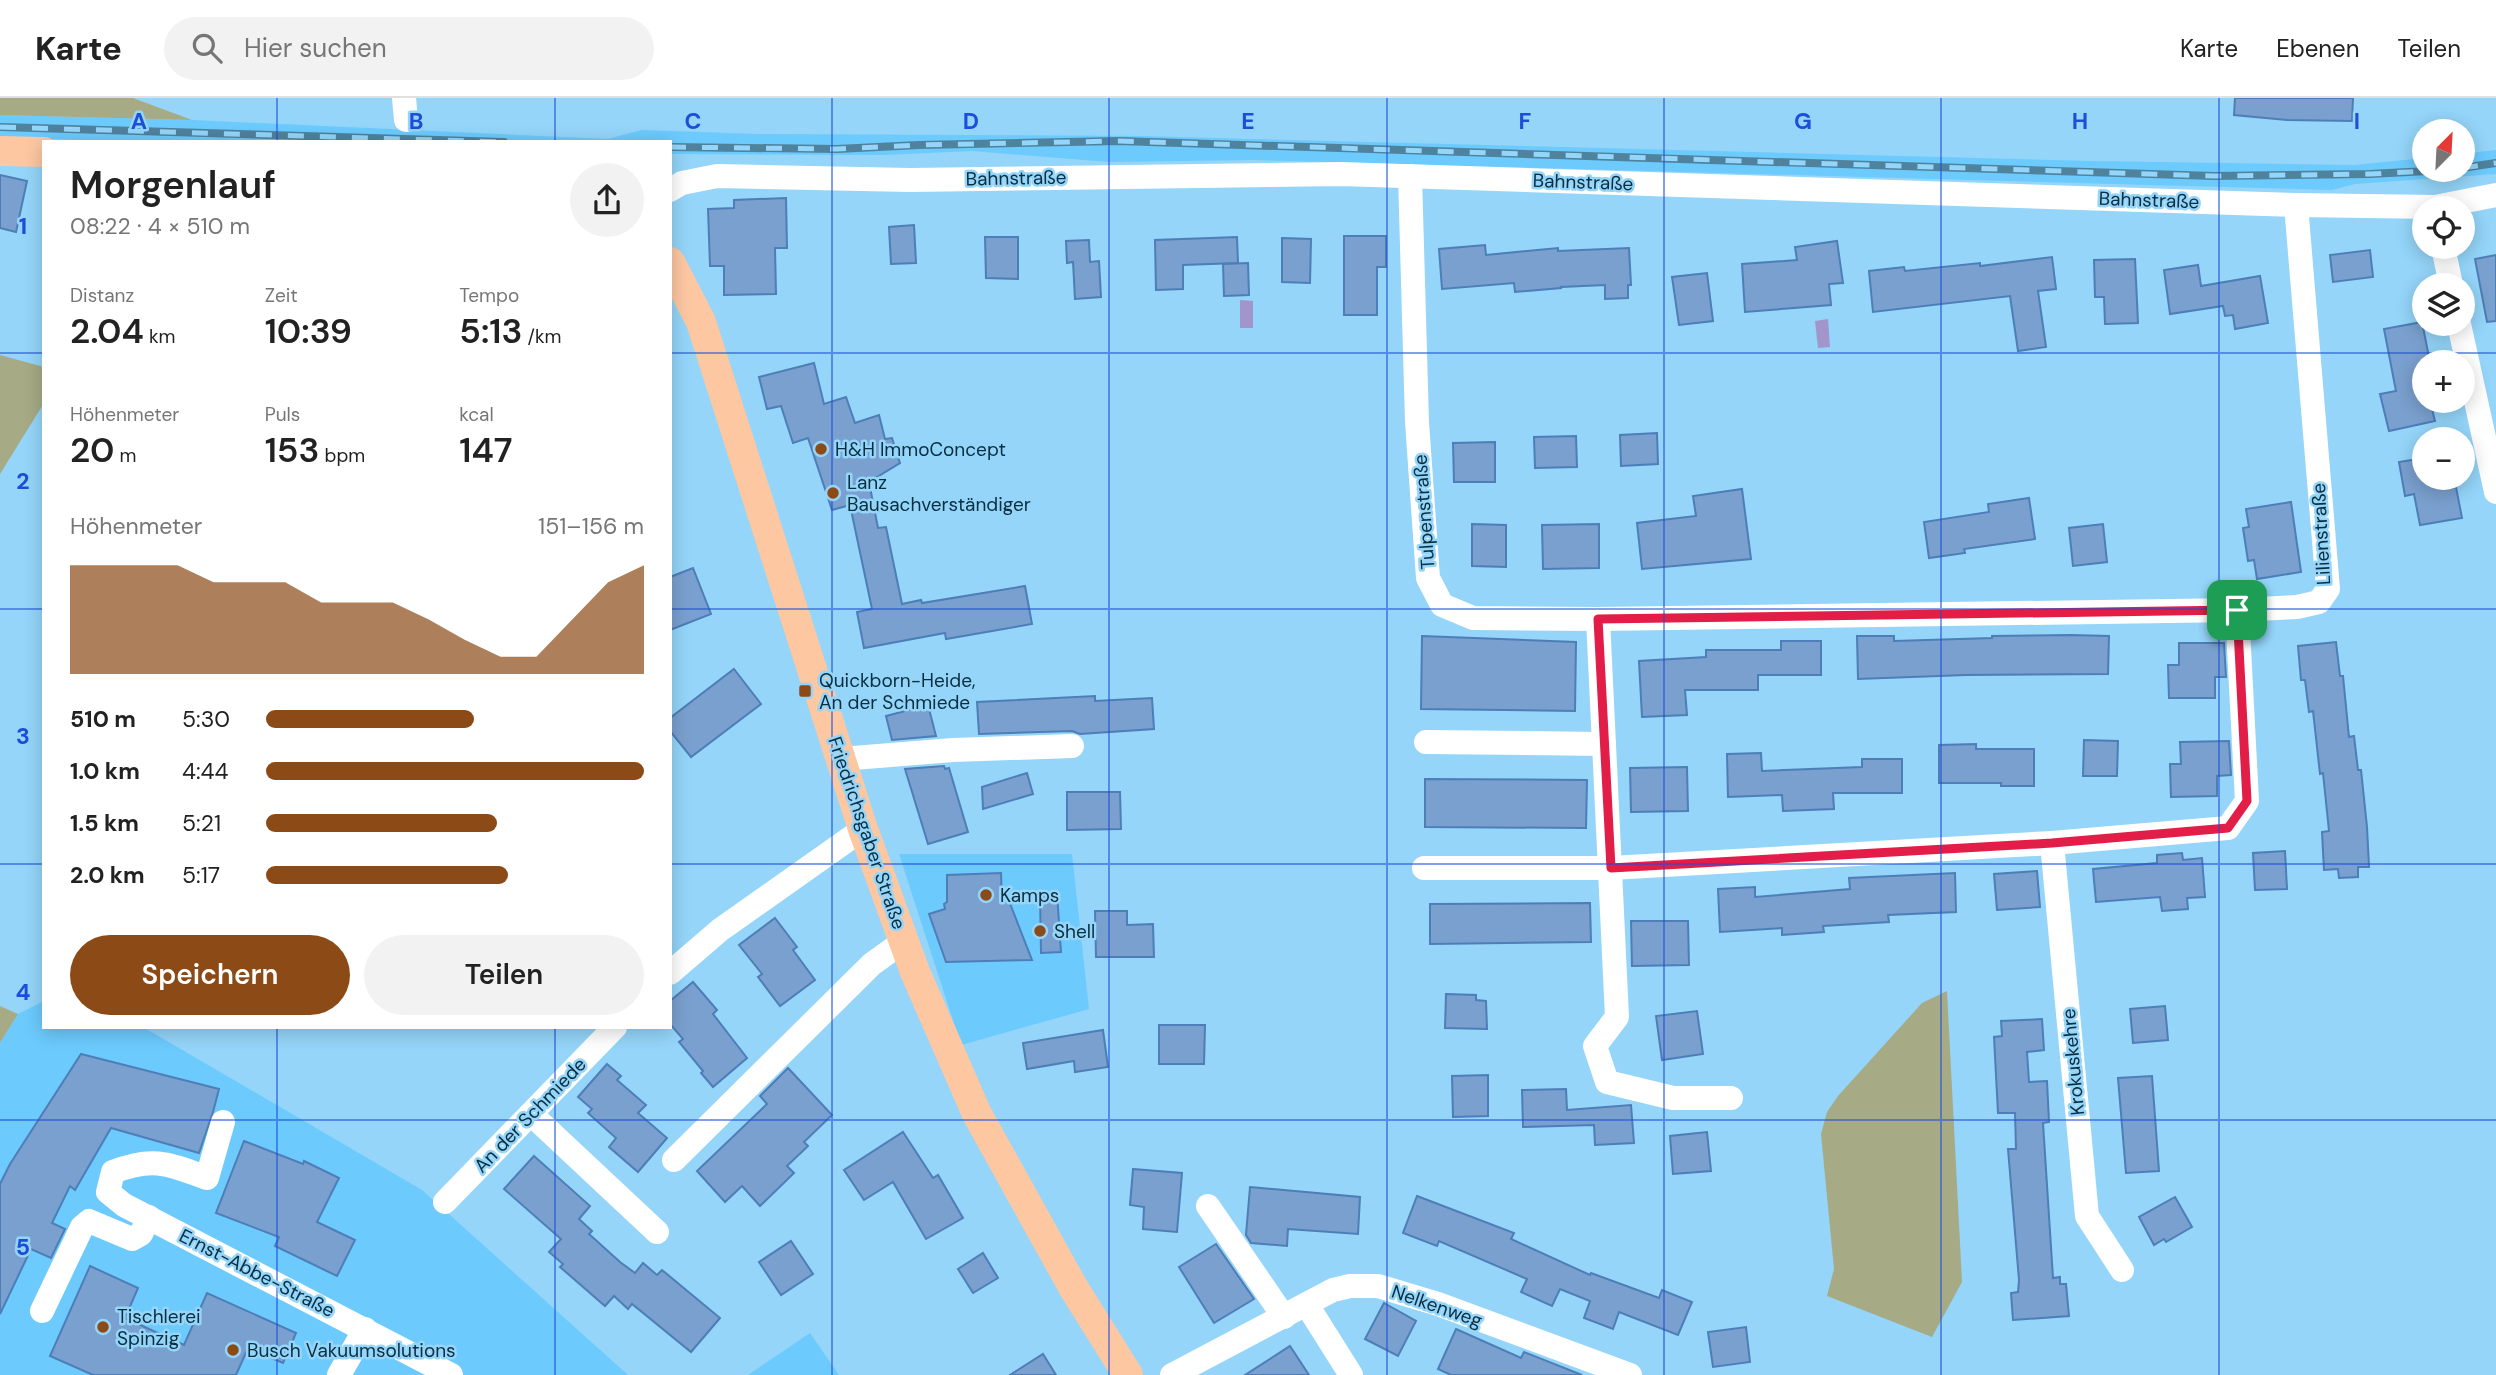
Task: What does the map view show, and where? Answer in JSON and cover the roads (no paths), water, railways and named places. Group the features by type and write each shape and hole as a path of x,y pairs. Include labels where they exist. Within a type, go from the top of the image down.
{"main road":[{"path":"0,151 42,152"},
{"name":"Friedrichsgaber Straße","path":"672,266 701,322 863,829 915,972 977,1114 1073,1286 1128,1375"}],"street":[{"name":"Bahnstraße","path":"672,189 682,183 717,176 910,180 1341,174 2412,207"},
{"name":"Tulpenstraße","path":"1410,176 1417,422 1428,578 1442,605 1473,618 1598,619"},
{"name":"Bahnstraße","path":"2475,200 2496,195"},
{"name":"Lilienstraße","path":"1598,619 2237,610 2297,607 2319,602 2328,589 2296,205"},
{"path":"2462,336 2496,492"},
{"path":"1424,868 1611,868 2052,843 2228,828 2247,801 2237,610"},
{"path":"1598,619 1617,1017 1595,1046 1607,1082 1673,1098 1731,1098"},
{"path":"1426,742 1604,744"},
{"path":"841,760 940,751 1072,746"},
{"path":"672,971 720,930 863,829"},
{"name":"Krokuskehre","path":"2052,843 2087,1216 2122,1270"},
{"path":"674,1160 872,964 904,941"},
{"name":"An der Schmiede","path":"445,1202 613,1029"},
{"path":"531,1114 657,1232"},
{"name":"Ernst-Abbe-Straße","path":"223,1122 207,1178 171,1165 137,1163 113,1172 108,1192 124,1205 452,1375"},
{"path":"1208,1206 1284,1317"},
{"path":"42,1311 82,1227 89,1221 132,1239 141,1234 149,1217"},
{"name":"Nelkenweg","path":"1172,1375 1333,1290 1350,1286 1378,1286 1438,1304 1630,1375"},
{"path":"1307,1305 1351,1375"},
{"path":"339,1375 365,1329"}],"railway":[{"path":"0,127 437,140"},
{"path":"672,147 837,149 1119,141 2214,176 2412,172"},
{"path":"2475,166 2496,163"}],"place":[{"name":"H&H ImmoConcept","path":"821,449"},
{"name":"Lanz Bausachverständiger","path":"833,493"},
{"name":"Quickborn-Heide, An der Schmiede","path":"805,691"},
{"name":"Kamps","path":"986,895"},
{"name":"Shell","path":"1040,931"},
{"name":"Tischlerei Spinzig","path":"103,1327"},
{"name":"Busch Vakuumsolutions","path":"233,1350"}]}
